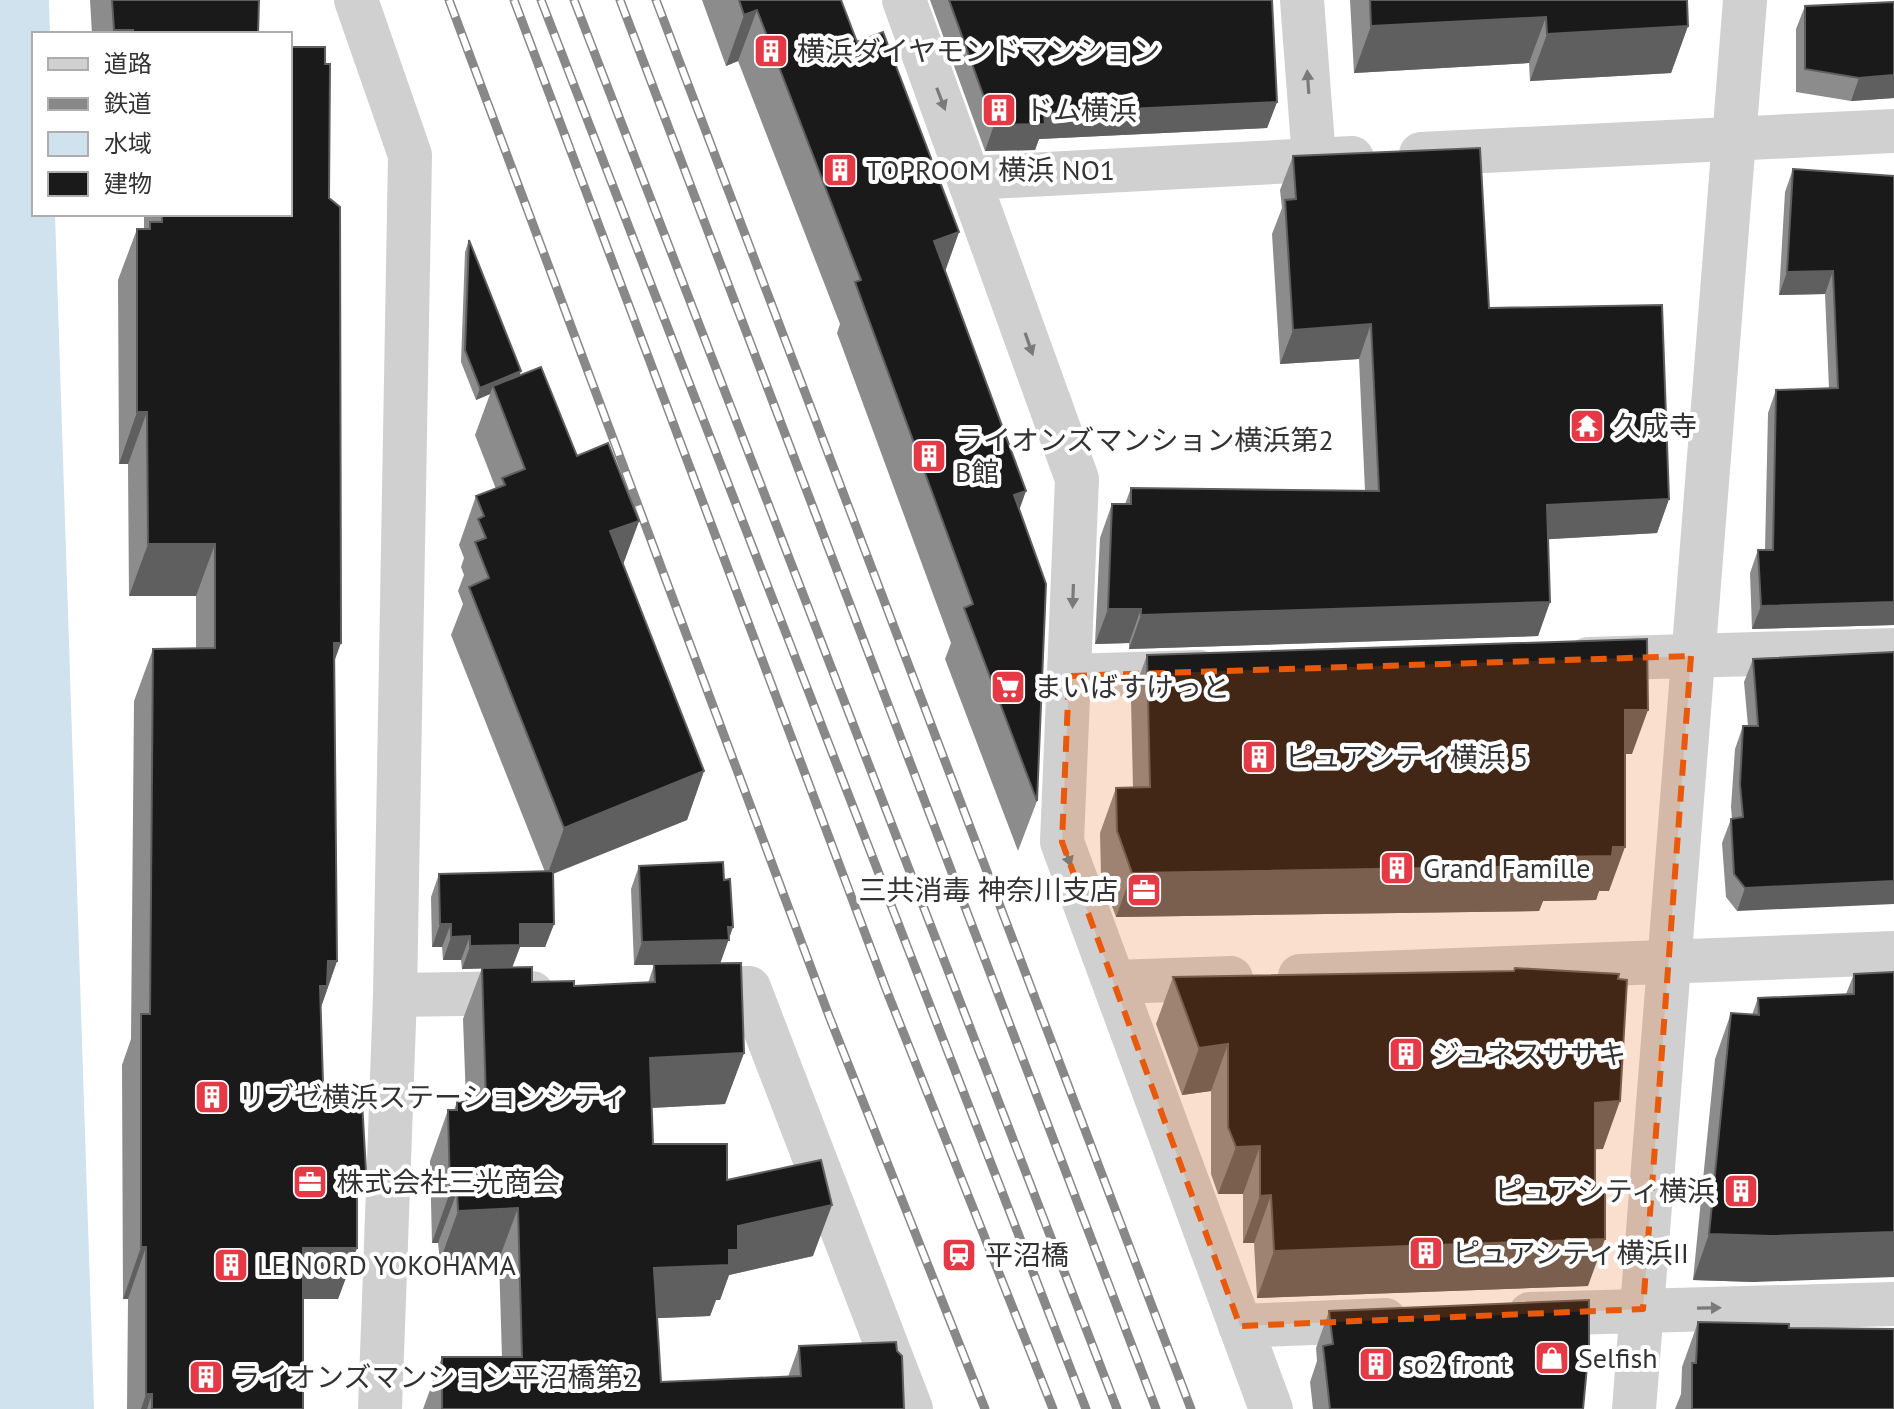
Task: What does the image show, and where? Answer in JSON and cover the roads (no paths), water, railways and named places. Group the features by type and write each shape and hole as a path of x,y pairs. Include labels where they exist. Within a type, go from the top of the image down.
{"street":[{"path":"356,0 410,155 395,995 380,1409"},
{"path":"904,0 971,178 1077,479 1062,842 1271,1409"},
{"path":"1302,0 1314,159"},
{"path":"1634,1409 1745,0"},
{"path":"971,178 1894,131"},
{"path":"1548,660 1894,650"},
{"path":"1069,676 1245,670"},
{"path":"1114,982 1894,953"},
{"path":"641,990 749,988 911,1409"},
{"path":"395,995 580,992"},
{"path":"1488,1316 1643,1309 1894,1304"},
{"path":"1240,1326 1426,1318"}],"water":[{"path":"0,0 49,0 50,32 32,32 32,216 55,216 94,1409 0,1409"}],"railway":[{"path":"449,0 829,1016 985,1409"},
{"path":"514,0 886,989 1053,1409"},
{"path":"541,0 1086,1409"},
{"path":"574,0 1117,1409"},
{"path":"620,0 1156,1409"},
{"path":"656,0 1191,1409"}],"place":[{"name":"横浜ダイヤモンドマンション","path":"771,51"},
{"name":"ドム横浜","path":"999,110"},
{"name":"TOPROOM 横浜 NO1","path":"840,170"},
{"name":"久成寺","path":"1587,426"},
{"name":"ライオンズマンション横浜第2 B館","path":"929,456"},
{"name":"まいばすけっと","path":"1008,687"},
{"name":"ピュアシティ横浜 5","path":"1259,757"},
{"name":"Grand Famille","path":"1397,868"},
{"name":"三共消毒 神奈川支店","path":"1144,890"},
{"name":"ジュネスササキ","path":"1406,1054"},
{"name":"リブゼ横浜ステーションシティ","path":"212,1097"},
{"name":"株式会社三光商会","path":"310,1182"},
{"name":"ピュアシティ横浜","path":"1741,1191"},
{"name":"ピュアシティ横浜II","path":"1426,1253"},
{"name":"平沼橋","path":"959,1255"},
{"name":"LE NORD YOKOHAMA","path":"231,1265"},
{"name":"Selfish","path":"1552,1358"},
{"name":"so2 front","path":"1376,1364"},
{"name":"ライオンズマンション平沼橋第2","path":"206,1377"}]}
